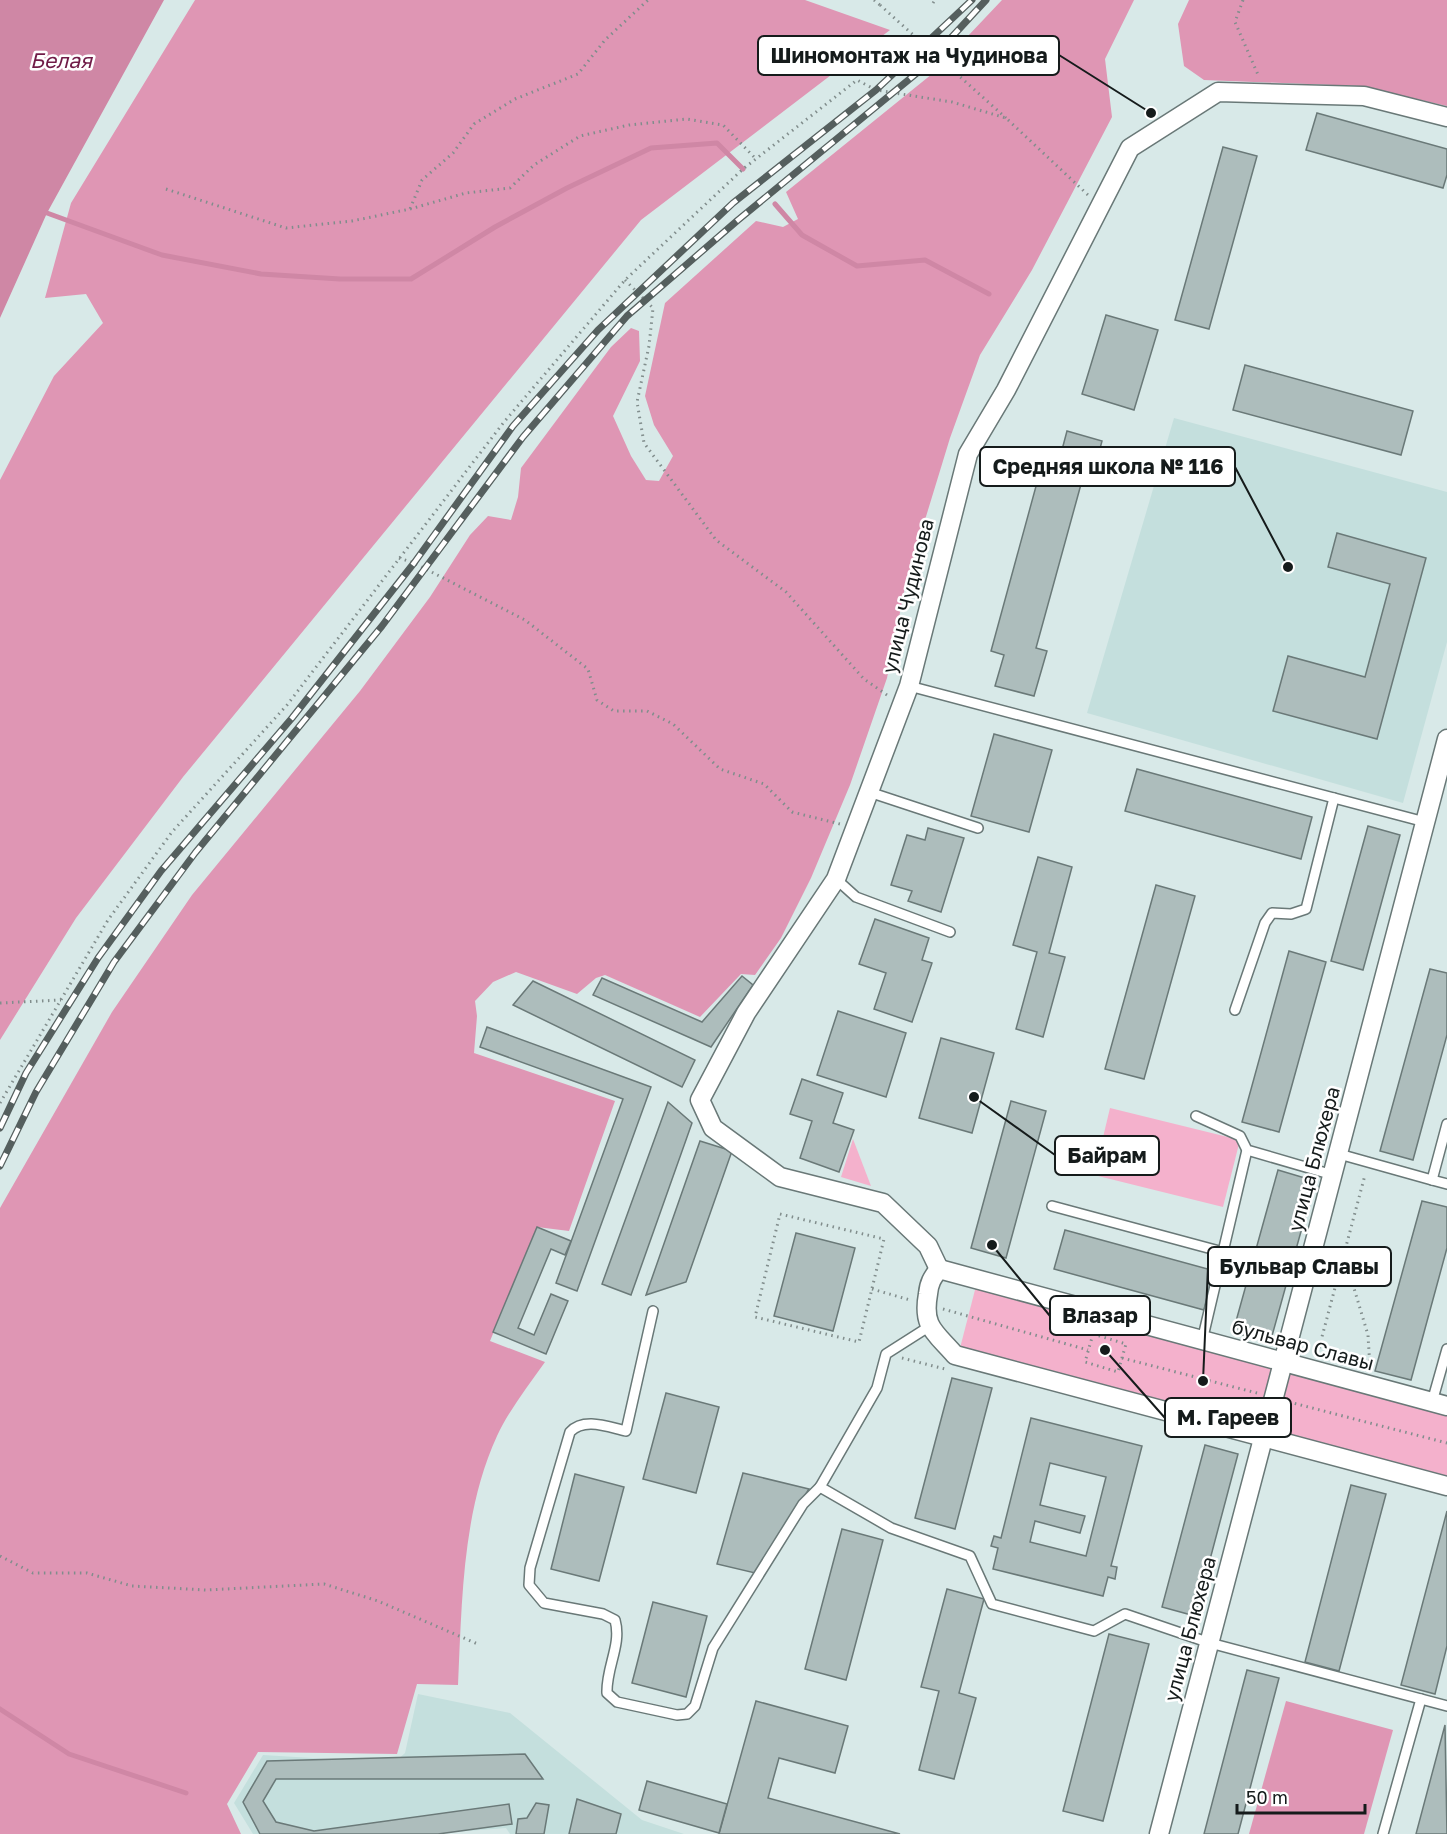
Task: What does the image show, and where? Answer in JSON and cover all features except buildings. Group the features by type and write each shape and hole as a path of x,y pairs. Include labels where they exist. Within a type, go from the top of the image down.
{"street":[{"name":"улица Чудинова","path":"939,1269 928,1246 883,1203 780,1177 713,1128 700,1101 746,1013 836,879 909,686 968,454 1006,390 1131,148 1218,92 1364,96 1447,117"},
{"name":"улица Блюхера","path":"1159,1834 1265,1438 1425,822 1444,766 1447,739"},
{"name":"бульвар Славы","path":"939,1269 1202,1342 1439,1404"},
{"path":"939,1269 930,1280 925,1316 930,1326 956,1355 1447,1485"}],"lane":[{"path":"909,686 1425,822"},
{"path":"869,792 978,828"},
{"path":"1235,1010 1272,913 1291,914 1306,909 1334,798"},
{"path":"836,879 856,897 950,932"},
{"path":"1196,1116 1240,1136 1247,1150 1202,1342"},
{"path":"1432,1180 1447,1124"},
{"path":"1247,1150 1334,1175"},
{"path":"1339,1154 1447,1184"},
{"path":"1052,1206 1223,1252"},
{"path":"653,1311 626,1431 588,1423 576,1425 570,1432 530,1568 529,1586 544,1603 603,1614 615,1620 619,1634 606,1682 607,1693 617,1702 676,1715 687,1714 695,1706 713,1648 803,1504 820,1487 877,1388 886,1354 930,1326"},
{"path":"1439,1404 1447,1349"},
{"path":"820,1487 891,1528 970,1556 992,1604 1094,1631 1125,1614 1210,1643 1447,1706"},
{"path":"1383,1834 1421,1699"}],"path":[{"path":"410,209 422,180 453,153 474,124 515,99 578,75 605,40 648,0"},
{"path":"874,0 1082,189"},
{"path":"1243,0 1235,22 1266,93"},
{"path":"0,1103 108,920 172,832 287,705 504,422 625,280 756,159 857,80 876,90 951,102 1005,117"},
{"path":"166,189 286,228 352,221 410,209 466,193 510,188 534,165 580,136 629,125 687,119 723,126 756,159"},
{"path":"625,280 653,308 649,346 637,402 644,443 716,540 786,592 864,679 901,706"},
{"path":"399,558 414,563 525,620 588,669 597,700 615,711 647,711 673,724 720,769 764,784 792,812 856,828"},
{"path":"0,1003 61,1000"},
{"path":"1320,1347 1365,1173"},
{"path":"780,1214 884,1239 872,1289 859,1342 755,1317 780,1214"},
{"path":"1344,1254 1368,1335 1370,1370"},
{"path":"872,1289 1088,1350"},
{"path":"1093,1334 1126,1344 1118,1372 1084,1362 1088,1350 1093,1334"},
{"path":"0,1556 33,1574 87,1574 132,1586 206,1590 324,1584 378,1601 480,1645"}],"shaded area":[{"path":"195,0 805,0 890,30 641,220 183,777 76,918 0,1040 0,480 54,376 103,323 86,294 45,298 71,203"},
{"path":"1002,0 1134,0 1105,59 1112,117 1032,270 980,355 950,438 906,582 887,678 850,785 811,878 781,938 755,975 741,974 700,1017 605,975 596,978 577,994 516,972 493,982 475,1001 477,1016 474,1053 615,1101 569,1231 537,1227 490,1341 545,1362 502,1426 485,1465 470,1526 466,1558 458,1685 417,1684 397,1754 258,1752 227,1804 241,1834 0,1834 0,1208 112,1012 192,895 360,691 430,597 470,535 488,516 511,520 518,497 521,468 611,347 631,328 639,331 640,361 613,416 631,456 646,480 659,481 673,456 654,425 645,396 665,303 756,221 783,227 798,219 786,192 932,74"},
{"path":"1189,0 1447,0 1447,106 1359,86 1204,80 1184,66 1178,24"},
{"path":"1174,418 1447,492 1447,642 1403,803 1087,713"},
{"path":"1110,1108 1240,1140 1223,1207 1094,1175"},
{"path":"853,1139 871,1186 841,1177"},
{"path":"976,1286 1447,1410 1447,1480 959,1352"},
{"path":"418,1694 510,1713 642,1820 684,1834 510,1834 506,1828 427,1834 253,1834 234,1803 263,1755 394,1763 405,1753"},
{"path":"1286,1701 1393,1730 1364,1834 1249,1834"}],"water":[{"name":"Белая","path":"0,0 164,0 47,213 0,318"}],"waterway":[{"path":"47,213 162,255 261,274 340,279 411,279 495,227 567,188 651,148 717,143 743,169"},
{"path":"775,204 802,235 857,266 925,260 989,294"},
{"path":"0,1709 69,1754 186,1793"}],"railway":[{"path":"0,1128 26,1073 98,958 161,871 292,718 414,563 513,426 598,330 733,203 876,90 972,0"},
{"path":"0,1166 36,1092 114,962 195,853 382,626 523,437 627,316 738,220 923,68 986,0"}],"place":[{"name":"Шиномонтаж на Чудинова","path":"1151,113"},
{"name":"Средняя школа № 116","path":"1288,567"},
{"name":"Байрам","path":"974,1097"},
{"name":"Влазар","path":"992,1245"},
{"name":"М. Гареев","path":"1105,1350"},
{"name":"Бульвар Славы","path":"1203,1381"}]}
